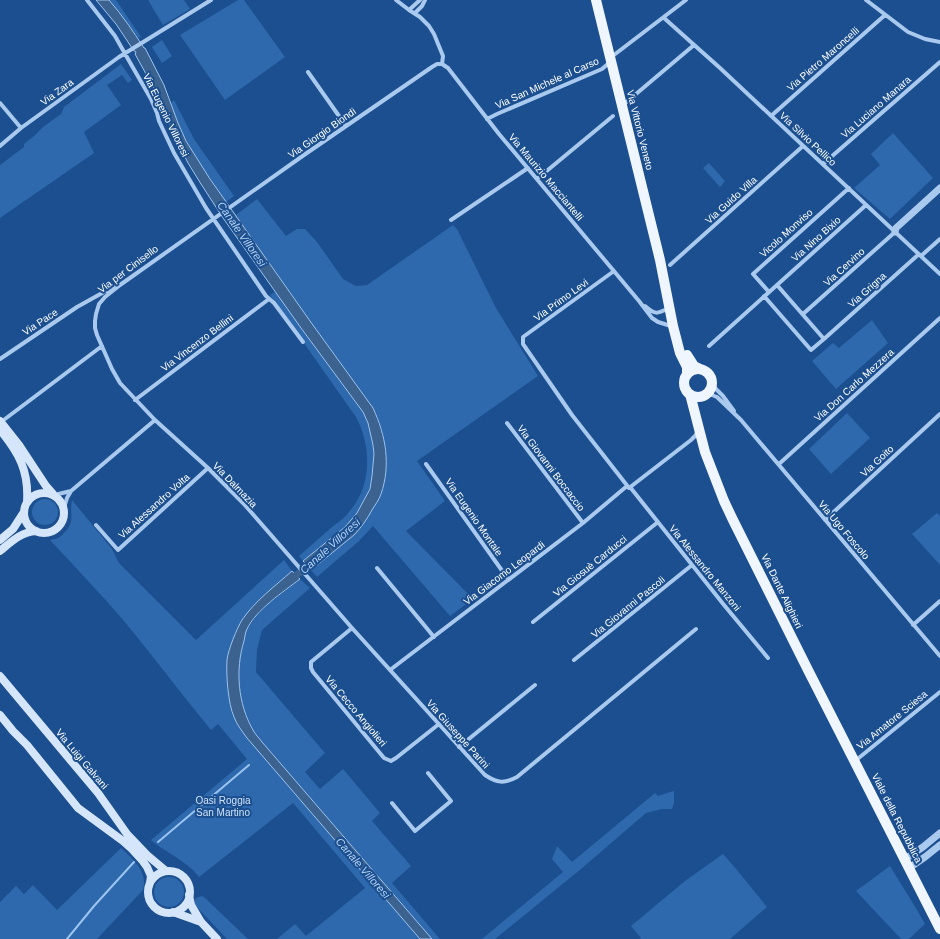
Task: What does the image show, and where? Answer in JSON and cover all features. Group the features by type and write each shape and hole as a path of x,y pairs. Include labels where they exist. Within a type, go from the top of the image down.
{"main road":[{"name":"Via Vittorio Veneto","path":"596,0 622,106 666,265 672,301 684,347 691,362 694,366 700,369"},
{"name":"Via Vittorio Veneto","path":"666,265 669,308 680,353 687,367 687,374"},
{"path":"700,369 707,373 712,384 711,388 704,395 698,397 687,391 684,383 687,374 691,371 700,369"},
{"name":"Via Dante Alighieri","path":"690,394 705,452 724,501 833,718"},
{"name":"Via Dante Alighieri","path":"704,395 699,406 713,472"},
{"path":"0,551 20,536 30,531 47,533 53,531 62,523 65,512 60,500 46,486 2,420"},
{"path":"0,429 13,447 22,465 27,481 27,502"},
{"path":"36,531 27,523 25,518 24,512 27,502 32,496 39,493 46,492 54,495"},
{"path":"0,540 13,528 24,512"},
{"name":"Via Luigi Galvani","path":"0,676 98,793 145,858"},
{"path":"0,715 27,745 78,808 132,849 166,871"},
{"name":"Viale della Repubblica","path":"833,718 940,929"},
{"path":"145,858 150,876 148,892 152,905 161,911 173,912 201,922"},
{"path":"150,883 156,875 166,871 174,871 183,877 188,883 190,891 187,902 184,906 173,912"},
{"path":"189,894 191,905 201,922 217,939"}],"street":[{"name":"Via Eugenio Villoresi","path":"87,0 115,36 125,53 151,99 159,121 174,153 213,219 263,292 274,303 303,342"},
{"name":"Via Zara","path":"0,146 21,128 125,53 211,0"},
{"path":"396,0 424,20 434,34 443,56 442,64"},
{"path":"409,10 420,0"},
{"path":"415,13 422,6 425,0"},
{"name":"Via San Michele al Carso","path":"487,119 602,69 608,65 610,58 686,0"},
{"path":"866,0 908,32 925,39 940,42"},
{"name":"Via Pietro Maroncelli","path":"771,116 885,15"},
{"name":"Via Silvio Pellico","path":"664,18 720,68 940,274"},
{"path":"622,106 694,45"},
{"name":"Via Luciano Manara","path":"823,164 940,62"},
{"name":"Via Giorgio Biondi","path":"213,219 432,67 437,64 442,64"},
{"name":"Via Maurizio Macciantelli","path":"442,64 448,68 487,119 652,318 658,322 673,326"},
{"path":"308,72 346,126"},
{"path":"0,104 21,128"},
{"path":"537,179 612,116"},
{"name":"Via Guido Villa","path":"666,265 803,146"},
{"path":"451,220 528,168"},
{"name":"Vicolo Monviso","path":"769,292 753,274 849,188"},
{"path":"895,232 896,228 940,188"},
{"name":"Via Nino Bixio","path":"709,346 866,205"},
{"name":"Via per Cinisello","path":"155,420 120,383 112,369 95,328 97,309 105,297 120,285 213,219"},
{"name":"Via Cervino","path":"803,314 895,232"},
{"name":"Via Grigna","path":"824,339 940,239"},
{"name":"Via Primo Levi","path":"523,344 523,337 614,271"},
{"name":"Via Pace","path":"0,359 71,312 104,292 120,285"},
{"path":"764,296 812,350 824,339 777,285"},
{"name":"Via Vincenzo Bellini","path":"135,400 269,298"},
{"path":"90,301 94,302 97,309"},
{"name":"Via Maurizio Macciantelli","path":"639,301 654,313 669,308"},
{"name":"Via Don Carlo Mezzera","path":"779,464 940,318"},
{"name":"Via Alessandro Manzoni","path":"523,344 572,415 692,566 768,658"},
{"path":"2,420 102,346"},
{"name":"Via Ugo Foscolo","path":"712,384 940,656"},
{"name":"Via Ugo Foscolo","path":"704,395 717,397 736,414"},
{"name":"Via Goito","path":"825,520 940,414"},
{"path":"64,508 71,491 155,420"},
{"name":"Via Dalmazia","path":"155,420 208,468 244,504 306,575"},
{"name":"Via Giovanni Boccaccio","path":"507,423 583,523"},
{"name":"Via Giacomo Leopardi","path":"390,670 694,438 698,428"},
{"name":"Via Eugenio Montale","path":"426,464 508,579"},
{"name":"Via Alessandro Volta","path":"96,525 118,550 208,468"},
{"path":"54,495 71,491"},
{"name":"Via Giosuè Carducci","path":"533,622 658,522"},
{"name":"Via Giovanni Pascoli","path":"574,660 692,566"},
{"path":"377,568 434,637"},
{"name":"Via Giuseppe Parini","path":"306,575 485,775 493,780 504,782 517,777 696,629"},
{"path":"913,625 940,601"},
{"name":"Via Cecco Angiolieri","path":"352,628 311,662 311,668 384,758 391,761 396,758 439,724"},
{"path":"459,747 535,685"},
{"name":"Via Amatore Sciesa","path":"854,761 940,692"},
{"path":"392,803 415,830 451,801 428,773"},
{"path":"907,864 923,847 940,833"},
{"path":"907,864 940,845"}],"green space":[{"path":"109,0 116,0 141,37 140,38 138,37"},
{"path":"148,0 184,0 190,9 163,25"},
{"path":"238,0 244,0 285,57 225,100 180,35"},
{"path":"162,40 172,56 162,63 152,47"},
{"path":"121,64 132,80 128,83 122,75 107,85 121,105 84,132 94,153 0,218 0,165 24,147 24,144 43,127 61,114 64,107"},
{"path":"174,100 194,139 234,196 226,202 186,140 171,103"},
{"path":"893,133 933,178 890,219 854,188 880,165 871,154"},
{"path":"709,163 725,181 720,187 703,168"},
{"path":"257,199 286,236 297,229 305,229 317,242 343,279 356,286 367,285 453,225 457,229 496,308 538,376 417,461 445,501 406,531 473,599 450,616 373,526 359,541 317,577 311,570 354,534 381,495 387,462 385,445 382,430 373,408 236,215"},
{"path":"276,291 301,328 363,412 368,423 374,454 370,489 357,513 345,527 303,561 299,556 345,517 356,502 364,484 367,456 365,440 356,417 270,295"},
{"path":"872,320 888,343 836,389 812,361 833,343 839,348"},
{"path":"847,413 870,438 831,474 809,449"},
{"path":"45,499 54,503 58,512 54,521 45,525 36,521 32,512 36,503"},
{"name":"Oasi Roggia San Martino","path":"72,500 112,549 119,563 196,640 284,560 292,571 260,599 242,620 235,633 227,659 227,684 233,716 261,754 420,939 277,939 295,924 306,936 365,888 293,803 199,877 182,861 151,840 247,759 218,724 211,730 124,621 50,540 61,536 68,529 71,521"},
{"path":"937,513 940,516 940,565 912,534"},
{"path":"300,579 310,588 262,630 257,650 256,672 325,753 305,772 320,789 343,769 380,813 372,821 411,866 392,883 440,939 432,939 262,742 253,730 245,712 241,698 239,681 239,658 247,629 266,606"},
{"path":"674,791 674,803 672,809 662,809 646,813 581,869 495,939 482,939 563,872 552,859 557,846 572,862 655,793 658,796"},
{"path":"121,848 135,862 142,872 144,878 143,890 97,939 0,939 0,902 16,886 24,894 33,885 57,910"},
{"path":"723,854 767,907 730,939 640,939 641,938 631,926 685,881"},
{"path":"890,866 925,924 909,939 901,939 856,891"},
{"path":"169,877 180,881 184,892 180,903 169,907 158,903 154,892 158,881"},
{"path":"202,896 248,939 227,939 194,904 196,898"}],"water":[{"path":"96,0 109,0 145,48 164,85 186,141 210,179 373,408 381,429 386,451 386,472 380,496 357,532 311,570 303,561 345,527 357,513 370,489 374,454 368,423 363,412 301,328 223,218 201,184 179,145 156,92 135,54 135,51 116,24"},
{"path":"292,571 300,579 263,608 251,622 246,632 241,652 239,675 241,698 248,720 254,732 262,742 432,939 420,939 247,738 234,717 229,697 227,673 227,660 233,639 242,620 253,606"}],"waterway":[{"name":"Canale Villoresi","path":"289,581 314,561"},
{"path":"158,842 249,765"},
{"path":"67,939 94,906 134,862"}]}
